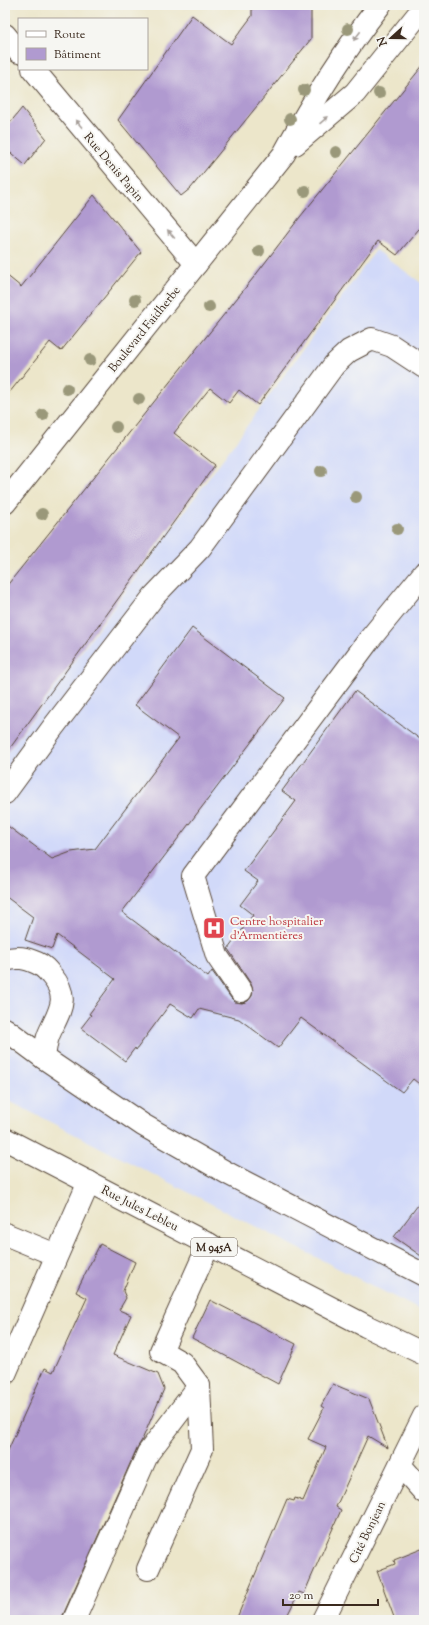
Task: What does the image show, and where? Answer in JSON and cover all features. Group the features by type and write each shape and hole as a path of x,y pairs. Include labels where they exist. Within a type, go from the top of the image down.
{"street":[{"name":"Boulevard Faidherbe","path":"5,503 284,154 317,94 345,52 380,5"},
{"name":"Boulevard Faidherbe","path":"284,154 355,93 424,7"},
{"path":"5,35 18,51"},
{"name":"Rue Denis Papin","path":"34,70 196,264"},
{"path":"5,793 54,726 154,596 200,548 334,365 349,351 372,339 392,346 424,367"},
{"path":"241,991 217,956 194,876 369,640 424,574"},
{"path":"5,960 20,957 43,965 53,977 61,991 62,1004 57,1020 49,1034 44,1058"},
{"path":"5,1029 44,1058 143,1125 229,1174 424,1275"},
{"name":"Rue Jules Lebleu","path":"5,1140 366,1326 424,1354"},
{"path":"5,1374 89,1182"},
{"path":"5,1234 56,1255"},
{"path":"148,1569 202,1449 199,1386 182,1363 161,1351 209,1244"},
{"path":"74,1620 148,1453 199,1386"},
{"name":"Cité Bonjean","path":"323,1620 424,1416"},
{"path":"400,1465 424,1492"}],"shaded area":[{"name":"Centre hospitalier d'Armentières","path":"376,250 424,285 424,1312 5,1099 5,756"}],"building":[{"path":"252,5 311,5 311,39 191,188 181,196 118,120 192,15 231,44 252,16"},
{"path":"424,64 424,223 397,255 378,241 258,405 239,390 229,403 210,388 174,433 215,465 5,755 5,588 254,277 300,217"},
{"path":"22,108 46,138 25,165 5,148 5,129"},
{"path":"94,195 141,252 61,351 50,342 5,398 5,274 21,287"},
{"path":"192,628 285,698 122,912 208,977 212,971 235,1002 242,1003 248,1001 252,996 253,990 251,984 228,949 253,915 240,905 258,881 244,871 296,801 282,791 355,691 424,742 424,1088 413,1079 402,1092 301,1018 278,1048 239,1019 199,1009 193,1018 170,1004 136,1050 135,1048 125,1061 81,1028 91,1015 89,1014 115,979 57,935 52,949 25,940 33,917 5,896 5,824 52,859 71,852 95,849 179,738 135,705"},
{"path":"424,1197 424,1258 394,1237"},
{"path":"100,1244 135,1262 123,1291 126,1298 119,1310 131,1315 113,1355 158,1374 164,1389 62,1620 5,1620 5,1457 45,1368 53,1372 87,1298 76,1292"},
{"path":"210,1300 296,1344 278,1384 192,1338"},
{"path":"333,1384 369,1399 388,1448 368,1436 336,1507 341,1510 304,1594 299,1592 285,1620 236,1620 287,1499 294,1501 295,1498 303,1501 326,1447 308,1439 324,1408 321,1406"},
{"path":"424,1548 424,1620 395,1620 377,1571 395,1564 394,1560"}],"place":[{"name":"Centre hospitalier d'Armentières","path":"214,928"}]}
